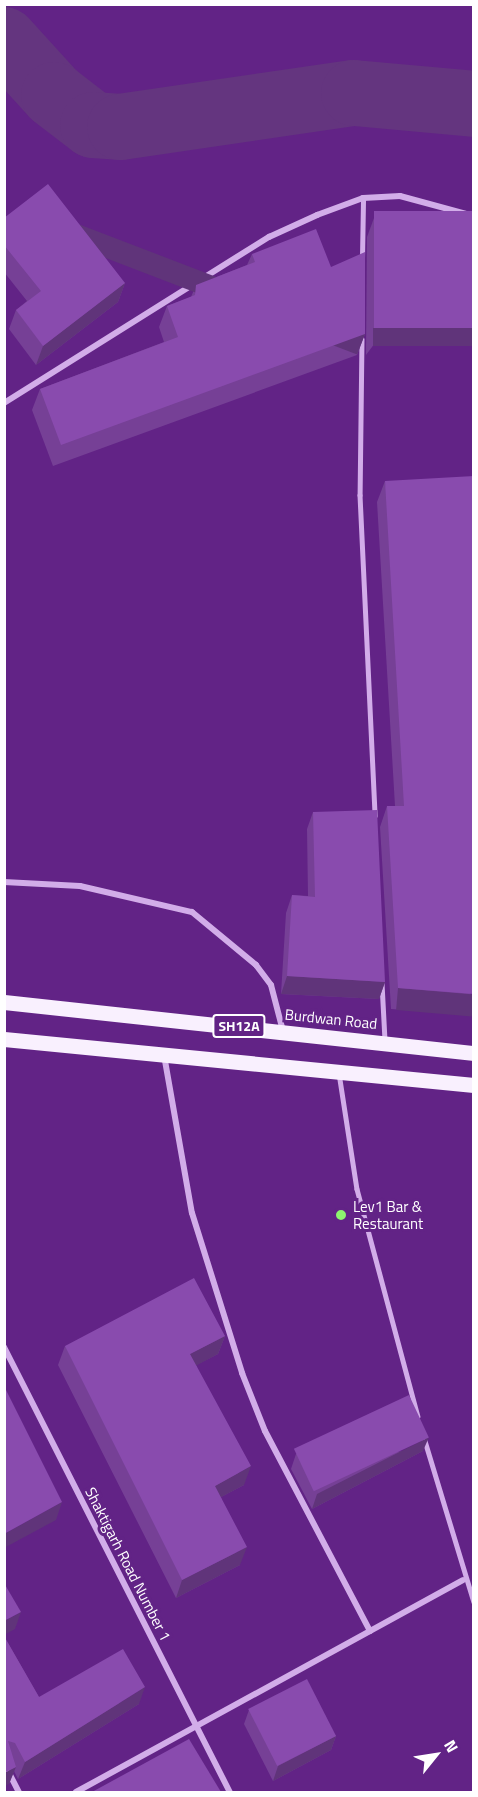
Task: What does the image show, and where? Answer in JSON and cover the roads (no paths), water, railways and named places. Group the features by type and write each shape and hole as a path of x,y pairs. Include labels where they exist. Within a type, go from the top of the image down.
{"main road":[{"name":"Burdwan Road","path":"4,1002 474,1053"},
{"name":"SH12A","path":"4,1039 163,1052 474,1085"}],"street":[{"path":"4,403 269,237 363,198 400,196 474,216"},
{"path":"4,882 81,886 192,912 261,972 271,985 282,1032"},
{"path":"163,1052 192,1213 242,1373 264,1431 370,1631"},
{"name":"Shaktigarh Road Number 1","path":"4,1347 230,1792"},
{"path":"76,1792 463,1580"},
{"path":"4,1764 19,1792"}],"lane":[{"path":"362,269 363,198"},
{"path":"362,328 360,495 375,820"},
{"path":"382,971 385,1043"},
{"path":"339,1070 357,1189 463,1580 474,1602"}],"waterway":[{"path":"4,40 54,95 93,125 120,127 354,93 474,104"}],"place":[{"name":"Lev1 Bar & Restaurant","path":"341,1215"}]}
